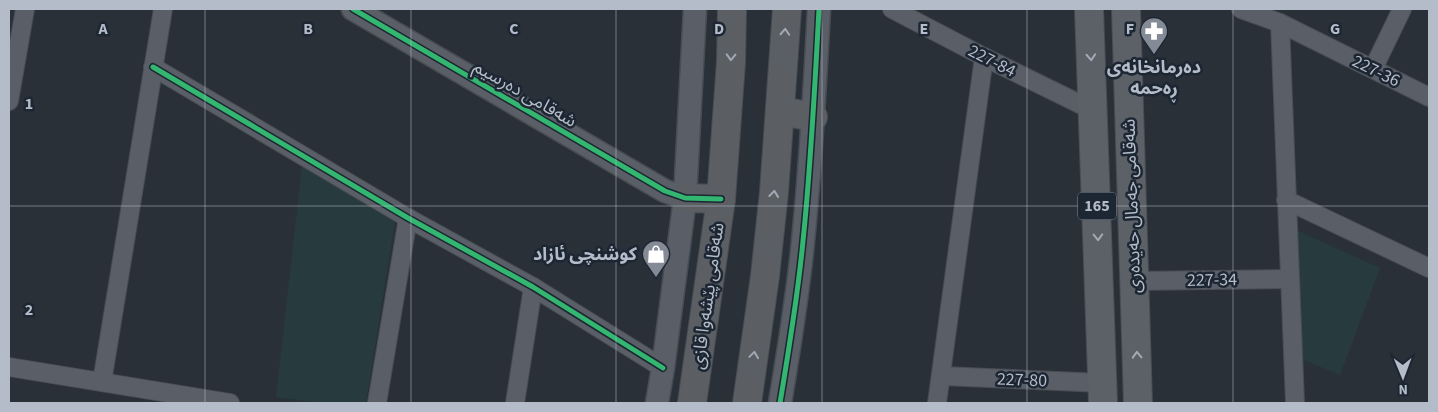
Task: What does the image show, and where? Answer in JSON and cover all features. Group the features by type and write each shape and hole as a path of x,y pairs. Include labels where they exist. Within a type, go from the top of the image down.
{"highway":[{"name":"شەقامی پێشەوا قازی","path":"692,403 721,199 731,62 732,9"},
{"path":"747,403 774,192 787,9"},
{"path":"781,111 813,117"},
{"path":"685,198 721,199"}],"main road":[{"name":"شەقامی جەمال حەیدەری","path":"1089,9 1103,393"},
{"name":"شەقامی جەمال حەیدەری","path":"1126,9 1138,403"}],"street":[{"path":"9,102 25,9"},
{"path":"102,382 162,9"},
{"name":"شەقامی دەرسیم","path":"353,9 665,191 685,198"},
{"path":"657,403 685,198 694,9"},
{"path":"780,403 793,324 803,243 810,171 819,9"},
{"name":"227-84","path":"892,9 984,58 1094,111"},
{"name":"227-36","path":"1241,9 1280,23 1429,97"},
{"path":"1373,69 1402,9"},
{"path":"1280,23 1295,403"},
{"path":"937,403 984,58"},
{"path":"153,67 408,218 533,287 663,368"},
{"path":"1286,200 1429,268"},
{"path":"377,403 408,218"},
{"name":"227-34","path":"1134,281 1290,279"},
{"path":"515,403 533,287"},
{"path":"9,366 230,403"},
{"name":"227-80","path":"942,376 1103,393"}],"green space":[{"path":"302,166 395,221 366,403 319,403 276,397"},
{"path":"1294,229 1380,268 1340,375 1297,357"}],"cycle path":[{"path":"353,9 665,191 685,198 721,199"},
{"path":"780,403 796,302 803,241 811,154 819,9"},
{"path":"153,67 408,218 533,287 663,368"}],"place":[{"name":"دەرمانخانەی ڕەحمە","path":"1154,55"},
{"name":"کوشنچی ئازاد","path":"656,278"}]}
